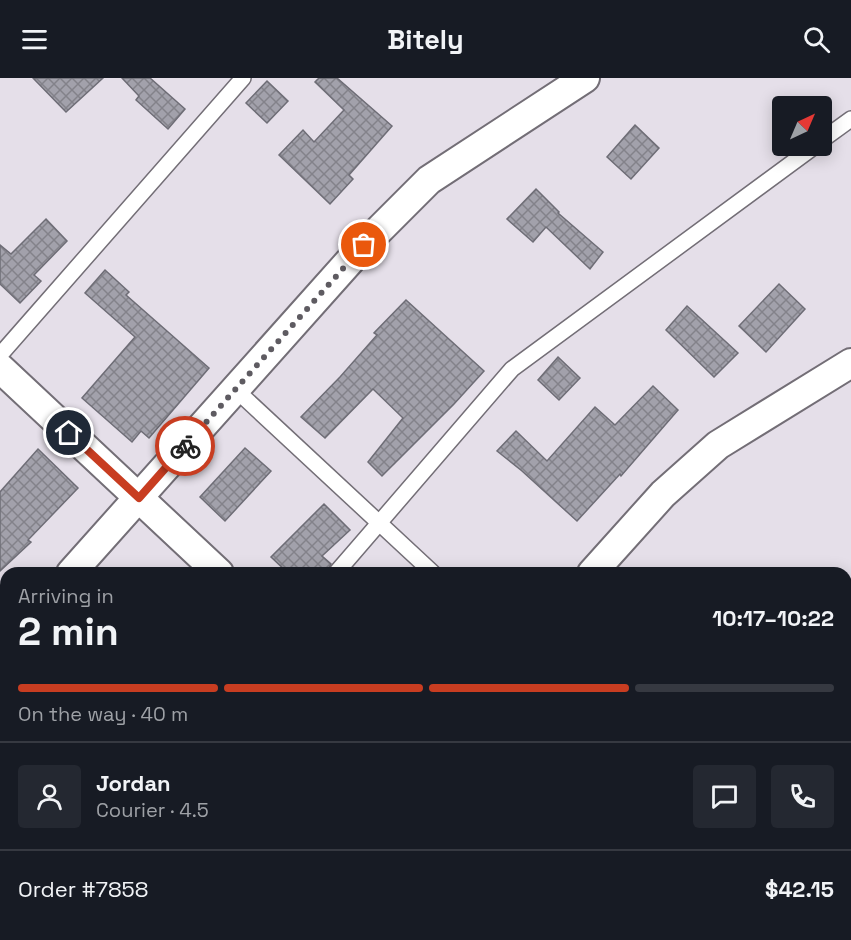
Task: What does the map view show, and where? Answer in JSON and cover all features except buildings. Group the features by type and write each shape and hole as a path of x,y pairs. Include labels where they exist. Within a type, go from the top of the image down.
{"street":[{"path":"76,567 364,245 429,180 585,78"},
{"path":"597,567 663,494 718,446 851,363"},
{"path":"0,368 213,567"}],"lane":[{"path":"0,355 243,78"},
{"path":"832,133 851,119"},
{"path":"341,567 512,369 801,156"},
{"path":"235,389 427,567"}],"way so far":[{"path":"185,446 364,245"}],"route":[{"path":"69,433 139,498 185,446"}]}
